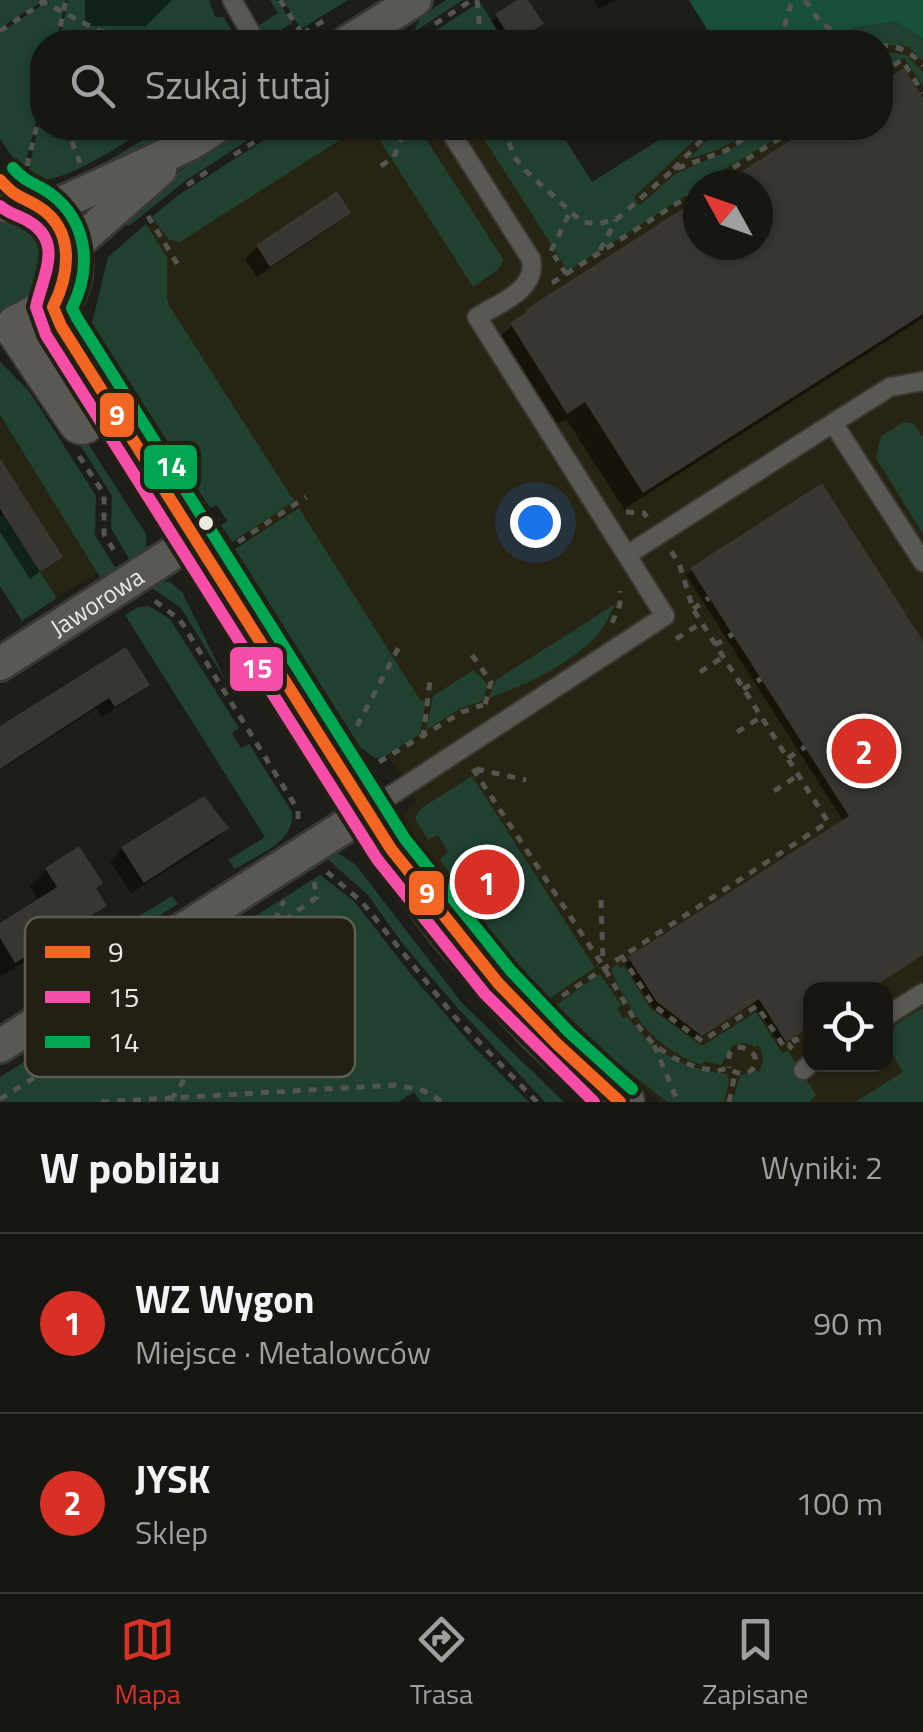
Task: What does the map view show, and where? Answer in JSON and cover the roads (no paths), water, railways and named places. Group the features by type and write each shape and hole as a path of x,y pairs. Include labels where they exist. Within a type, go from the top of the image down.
{"street":[{"path":"391,30 422,14"},
{"path":"25,202 213,142"},
{"path":"25,202 213,142"},
{"path":"25,202 69,271 63,290 24,322 198,547 332,834 454,978 578,1102"},
{"name":"Jaworowa","path":"0,664 198,547"},
{"path":"202,917 332,834"},
{"path":"332,834 404,867 494,979 542,1031 620,1102"},
{"path":"0,1046 25,1030"}],"lane":[{"path":"232,0 249,30"},
{"path":"332,834 665,616 477,317 530,282 534,271 531,260 456,140"},
{"path":"627,555 890,387 923,380"},
{"path":"833,423 923,562"},
{"path":"893,1012 923,993"}],"place":[{"name":"JYSK","path":"864,751"},
{"name":"WZ Wygon","path":"487,882"}]}
